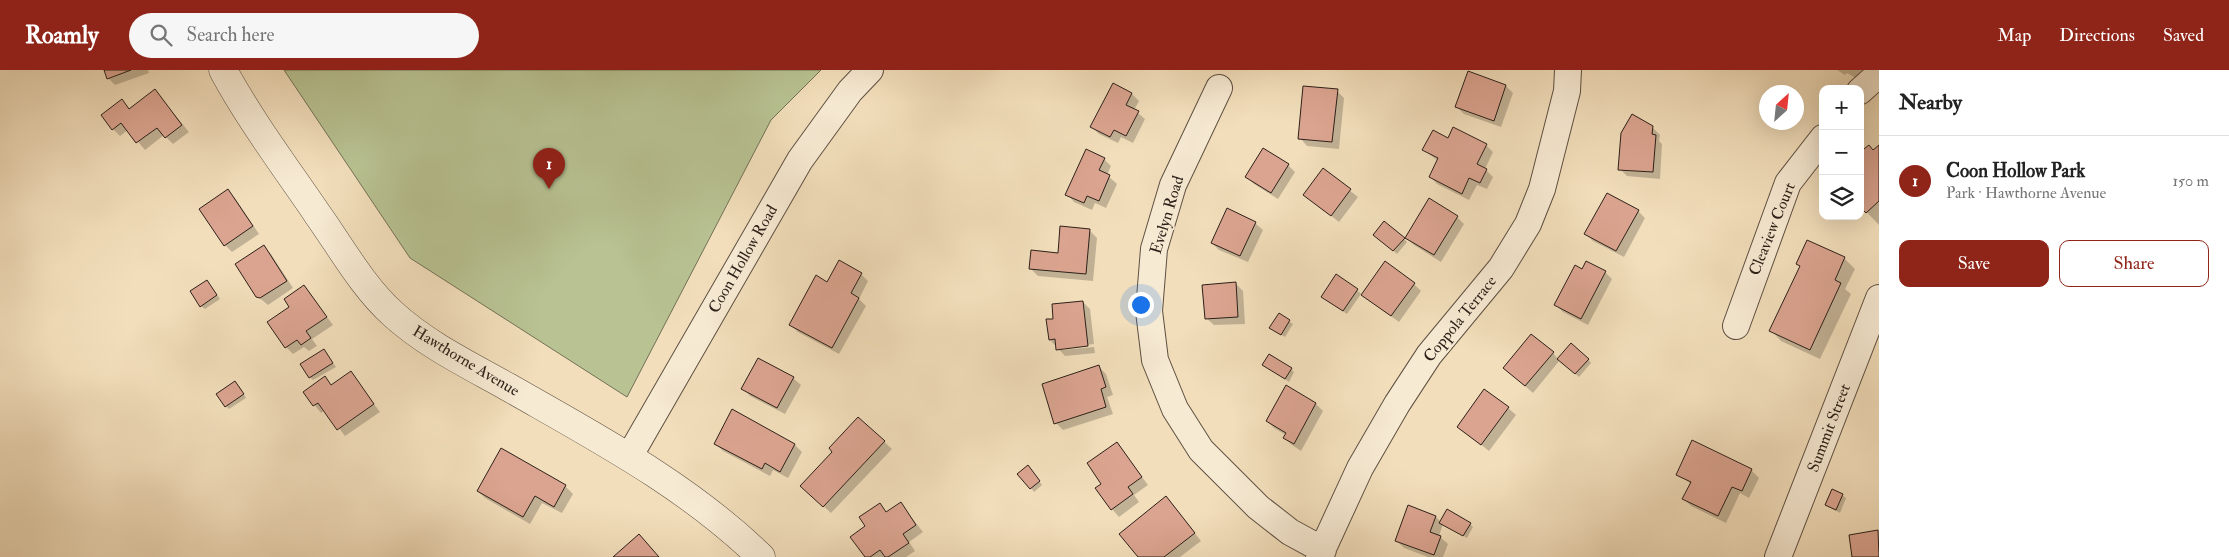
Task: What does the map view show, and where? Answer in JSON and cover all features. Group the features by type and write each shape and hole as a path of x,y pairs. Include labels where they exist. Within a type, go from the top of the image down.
{"street":[{"name":"Hawthorne Avenue","path":"223,70 279,157 361,277 393,314 430,343 630,457 712,512 761,557"},
{"name":"Coon Hollow Road","path":"630,457 800,160 850,92 870,70"},
{"name":"Coppola Terrace","path":"1321,553 1360,468 1397,404 1429,355 1501,268 1528,224 1542,189 1567,91 1568,70"},
{"path":"1864,87 1879,74"},
{"name":"Evelyn Road","path":"1220,88 1174,185 1154,249 1149,311 1155,360 1175,409 1202,450 1258,506 1290,532 1321,553"},
{"name":"Cleaview Court","path":"1736,326 1788,184 1819,143"},
{"name":"Summit Street","path":"1778,557 1879,298"}],"green space":[{"path":"284,70 821,70 771,120 627,397 410,258"}],"building":[{"path":"104,70 131,70 107,79"},
{"path":"1468,71 1506,85 1494,121 1455,107"},
{"path":"1113,83 1132,93 1126,105 1139,111 1126,136 1114,130 1110,137 1090,127"},
{"path":"1303,86 1338,89 1332,142 1298,139"},
{"path":"155,89 182,125 165,138 157,128 136,143 121,123 112,130 101,115 122,99 129,109"},
{"path":"1632,114 1653,126 1652,134 1656,135 1653,172 1618,170 1621,133"},
{"path":"1453,127 1487,144 1477,164 1487,169 1480,183 1469,178 1462,194 1429,177 1438,158 1422,150 1433,130 1448,138"},
{"path":"1869,145 1873,150 1879,145 1879,201 1866,213 1864,211 1864,149"},
{"path":"1263,148 1289,164 1271,193 1245,177"},
{"path":"1086,149 1105,158 1099,170 1110,175 1099,201 1087,196 1084,203 1065,195"},
{"path":"1323,168 1351,189 1331,216 1303,195"},
{"path":"228,189 253,226 224,246 199,209"},
{"path":"1607,193 1639,210 1616,251 1584,234"},
{"path":"1429,198 1458,216 1434,255 1405,238"},
{"path":"1227,208 1256,222 1240,256 1211,243"},
{"path":"1384,221 1405,238 1393,251 1373,235"},
{"path":"1060,226 1090,229 1086,274 1029,269 1031,250 1058,253"},
{"path":"1807,240 1845,257 1835,280 1841,283 1810,350 1769,331 1800,266 1796,264"},
{"path":"264,245 287,281 260,298 256,297 235,264"},
{"path":"839,260 862,273 851,293 859,298 832,348 789,325 816,275 827,282"},
{"path":"1385,261 1415,283 1391,316 1361,295"},
{"path":"1586,261 1606,271 1581,319 1554,305 1575,265 1582,269"},
{"path":"1336,274 1358,289 1343,311 1321,297"},
{"path":"207,280 217,295 200,307 190,291"},
{"path":"1236,282 1238,317 1205,319 1202,285"},
{"path":"304,285 327,317 306,331 311,338 301,345 297,340 285,348 267,322 289,307 284,299"},
{"path":"1083,301 1088,346 1056,350 1055,339 1049,340 1046,319 1053,319 1052,304"},
{"path":"1279,313 1290,320 1281,335 1269,328"},
{"path":"1531,334 1554,352 1525,386 1503,368"},
{"path":"1571,343 1589,359 1575,374 1557,359"},
{"path":"324,349 333,363 309,378 300,364"},
{"path":"1269,354 1292,368 1285,379 1262,365"},
{"path":"758,358 794,377 777,408 741,389"},
{"path":"1099,365 1106,387 1101,389 1106,407 1054,424 1042,384"},
{"path":"351,371 374,404 337,430 318,403 313,406 303,392 325,376 331,385"},
{"path":"235,381 244,394 225,407 216,394"},
{"path":"1286,385 1316,403 1294,444 1283,438 1286,433 1266,421"},
{"path":"1484,389 1509,407 1481,445 1457,427"},
{"path":"732,409 795,444 780,472 765,463 762,469 714,444"},
{"path":"858,417 885,441 823,507 800,486 832,452 829,448"},
{"path":"1692,440 1752,469 1742,491 1732,487 1718,516 1682,499 1691,482 1676,475"},
{"path":"1117,442 1142,477 1128,487 1133,494 1111,510 1095,488 1101,484 1087,463"},
{"path":"501,448 566,485 554,507 535,496 523,517 477,491"},
{"path":"1028,465 1040,481 1030,489 1017,474"},
{"path":"1832,489 1843,494 1836,510 1825,505"},
{"path":"1166,496 1195,533 1164,557 1138,557 1119,534"},
{"path":"901,502 916,525 903,534 909,543 888,557 885,557 880,550 870,557 865,557 850,537 865,526 859,517 880,503 886,512"},
{"path":"1408,505 1436,516 1430,532 1441,536 1434,555 1395,541"},
{"path":"1447,509 1471,523 1463,536 1439,523"},
{"path":"1878,530 1879,557 1852,557 1849,535"},
{"path":"639,534 659,557 613,557"}],"place":[{"name":"Coon Hollow Park","path":"549,189"}]}
